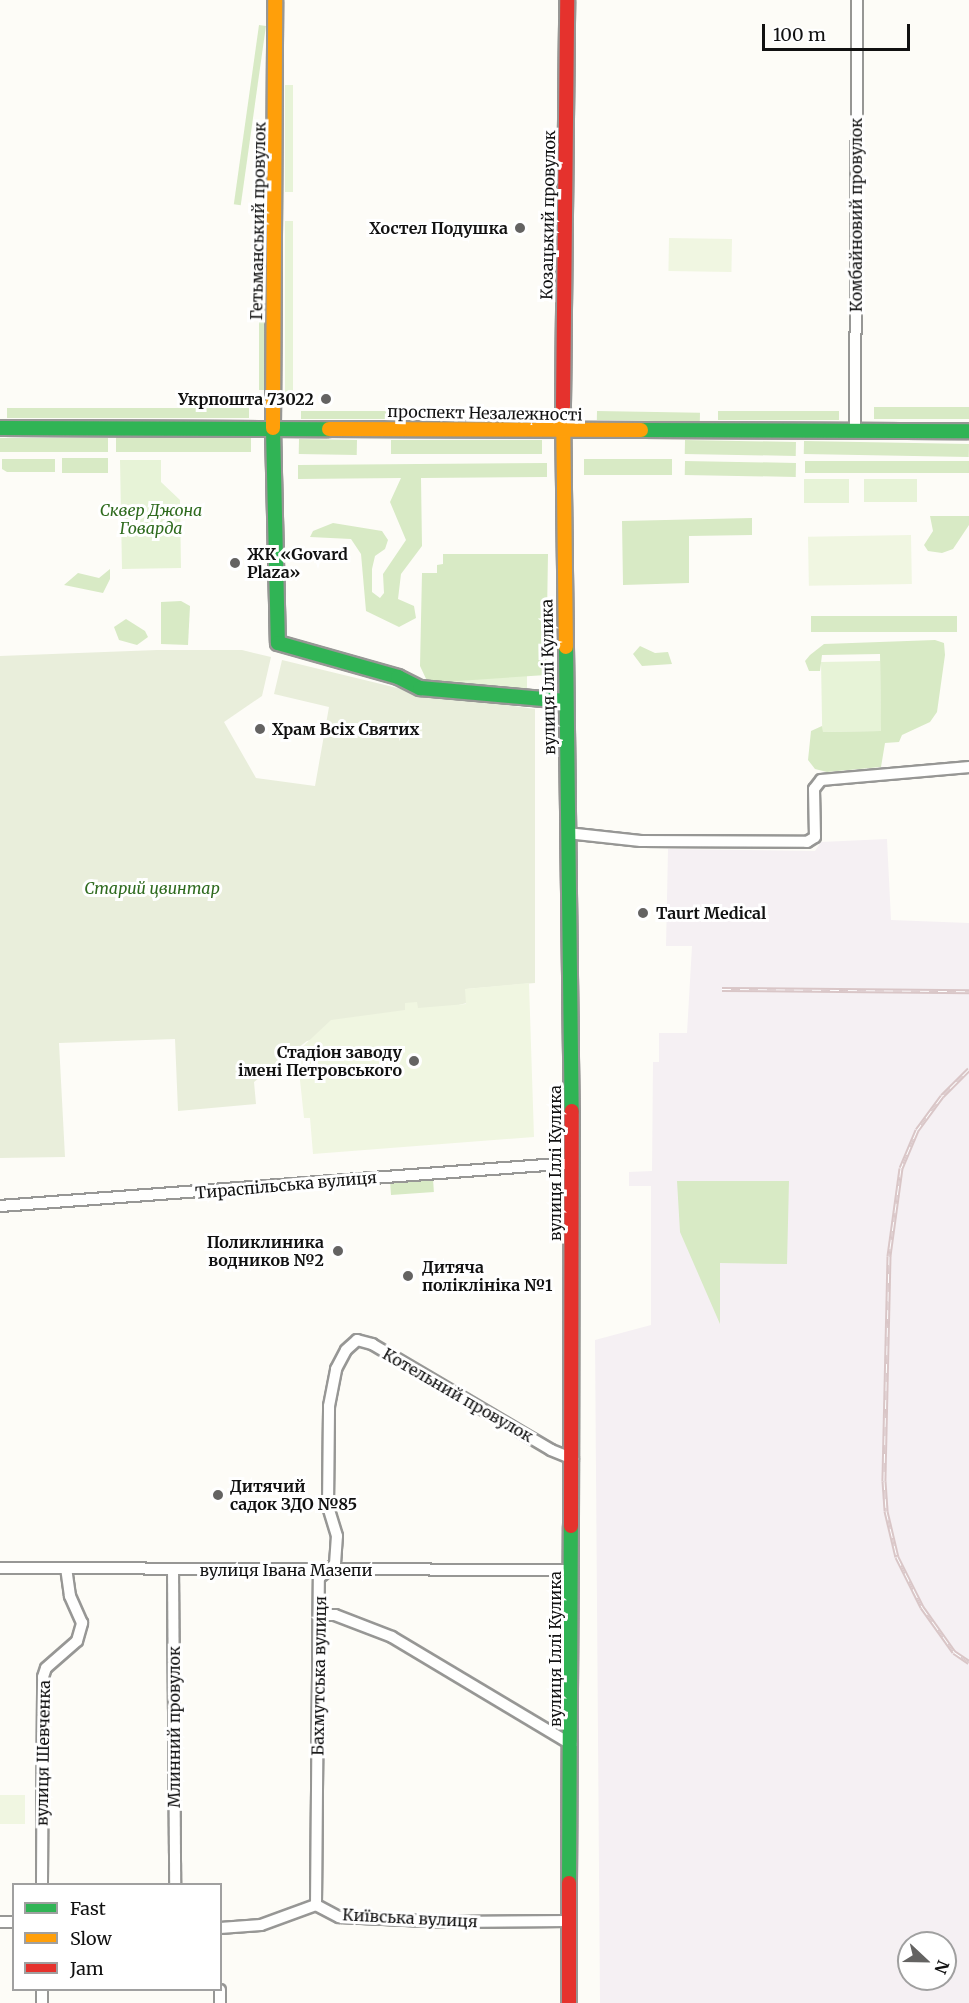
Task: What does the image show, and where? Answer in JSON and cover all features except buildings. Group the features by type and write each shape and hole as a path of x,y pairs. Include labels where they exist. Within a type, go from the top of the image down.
{"street":[{"path":"275,0 277,15"},
{"path":"277,15 282,0"},
{"name":"Козацький провулок","path":"563,430 567,0"},
{"name":"Комбайновий провулок","path":"855,431 857,0"},
{"name":"Гетьманський провулок","path":"277,15 273,428 278,643 398,677 420,688 565,701"},
{"name":"проспект Незалежності","path":"0,428 969,431"},
{"name":"вулиця Іллі Кулика","path":"563,430 572,1163 573,1459 569,2003"},
{"path":"567,833 641,841 807,842 815,837 814,789 821,780 969,767"},
{"name":"Тираспільська вулиця","path":"0,1206 572,1163"},
{"name":"Котельний провулок","path":"346,1350 357,1340 372,1344 551,1450 573,1459"},
{"name":"Бахмутська вулиця","path":"316,1905 321,1614 319,1578 335,1564 337,1536 328,1506 329,1406 336,1369 346,1350"},
{"name":"вулиця Івана Мазепи","path":"0,1568 572,1570"},
{"name":"вулиця Шевченка","path":"42,1883 42,1677 46,1668 77,1641 82,1623 70,1596 66,1569"},
{"name":"Млинний провулок","path":"173,1570 175,1883"},
{"path":"321,1614 335,1615 392,1637 571,1744"},
{"path":"222,1928 261,1925 316,1905"},
{"name":"Київська вулиця","path":"316,1905 339,1917 449,1922 569,1921"}],"shaded area":[{"path":"887,839 891,920 969,923 969,2003 600,2003 595,1340 651,1325 651,1186 629,1186 629,1172 652,1171 653,1062 659,1062 659,1033 687,1033 692,946 666,946 668,849 815,851 821,842"}],"green space":[{"path":"259,25 266,26 241,205 234,204"},
{"path":"285,85 293,85 293,192 285,192"},
{"path":"259,215 267,215 267,273 259,273"},
{"path":"285,221 293,221 293,400 285,400"},
{"path":"669,238 732,239 731,272 668,271"},
{"path":"259,311 266,311 266,390 259,390"},
{"path":"874,407 969,407 969,419 874,419"},
{"path":"7,408 249,408 249,418 7,418"},
{"path":"482,410 540,411 540,420 482,419"},
{"path":"301,411 424,411 424,419 301,419"},
{"path":"597,411 700,413 700,422 597,420"},
{"path":"718,411 839,411 839,420 718,420"},
{"path":"116,437 251,437 251,452 116,452"},
{"path":"0,438 108,438 108,452 0,452"},
{"path":"299,439 357,440 357,455 299,454"},
{"path":"391,440 542,440 542,454 391,454"},
{"path":"685,440 796,442 796,456 685,454"},
{"path":"804,441 969,444 969,457 804,454"},
{"path":"62,458 108,458 108,473 62,473"},
{"path":"2,459 55,459 55,472 7,472 2,469"},
{"path":"584,459 672,459 672,475 584,475"},
{"name":"Сквер Джона Говарда","path":"120,460 161,460 161,482 180,500 181,568 122,569"},
{"path":"685,461 796,463 796,477 685,475"},
{"path":"805,461 969,461 969,473 805,473"},
{"path":"547,463 547,477 421,478 422,546 401,574 398,599 414,606 416,618 399,627 366,611 361,554 351,539 310,537 313,531 333,523 382,531 388,540 385,549 375,556 372,569 372,592 380,598 384,593 383,574 406,540 390,502 401,478 298,479 298,465"},
{"path":"804,479 849,479 849,503 804,503"},
{"path":"864,479 917,479 917,502 864,502"},
{"path":"930,516 969,516 969,525 953,549 942,553 928,551 924,545 933,531"},
{"path":"752,518 752,535 689,536 689,583 623,585 622,521"},
{"path":"911,535 912,584 809,586 808,537"},
{"path":"443,554 548,554 546,675 428,683 420,666 422,573 437,573 437,565 443,564"},
{"path":"110,569 110,579 103,593 64,585 78,573 99,578"},
{"path":"181,601 190,606 188,645 161,644 161,602"},
{"path":"811,616 957,616 957,632 811,632"},
{"path":"126,619 145,631 148,637 137,645 119,640 114,627"},
{"path":"935,640 944,643 945,655 937,712 930,722 902,735 899,742 885,743 881,767 827,772 815,769 808,760 811,731 822,726 823,732 881,731 880,654 822,655 820,671 809,671 805,661 810,655 824,644"},
{"path":"640,646 655,653 668,652 672,664 642,666 633,654"},
{"name":"Старий цвинтар","path":"157,650 242,650 271,657 262,696 224,722 256,778 315,786 329,707 274,694 282,660 418,693 535,709 535,983 466,989 467,1003 307,1041 254,1082 256,1104 178,1111 175,1039 59,1043 65,1157 0,1158 0,656"},
{"path":"880,661 881,731 822,732 821,662"},
{"path":"527,674 527,694 428,683"},
{"name":"Стадіон заводу імені Петровського","path":"529,983 534,1137 313,1154 310,1118 304,1118 297,1052 331,1020 405,1010 405,1003 417,1002 418,1008 466,1004 465,989"},
{"path":"433,1179 434,1192 391,1195 390,1182"},
{"path":"677,1181 789,1181 787,1264 720,1263 720,1324 680,1232"},
{"path":"0,1795 25,1795 25,1824 0,1824"}],"railway":[{"path":"722,989 969,991"},
{"path":"969,1069 942,1096 917,1130 901,1168 889,1256 884,1481 886,1511 897,1557 922,1607 954,1652 969,1662"}],"traffic: fast":[{"path":"0,428 329,429"},
{"path":"273,428 278,643 398,677 420,688 565,701"},
{"path":"641,430 969,431"},
{"path":"566,647 572,1111"},
{"path":"569,1883 571,1526"}],"traffic: slow":[{"path":"273,428 275,0"},
{"path":"563,406 566,647"},
{"path":"329,429 641,430"}],"traffic: jam":[{"path":"563,406 567,0"},
{"path":"571,1526 572,1111"},
{"path":"569,1883 569,2003"}],"place":[{"name":"Хостел Подушка","path":"520,228"},
{"name":"Укрпошта 73022","path":"326,399"},
{"name":"ЖК «Govard Plaza»","path":"235,563"},
{"name":"Храм Всіх Святих","path":"260,729"},
{"name":"Taurt Medical","path":"643,913"},
{"name":"Стадіон заводу імені Петровського","path":"414,1061"},
{"name":"Поликлиника водников №2","path":"338,1251"},
{"name":"Дитяча поліклініка №1","path":"408,1276"},
{"name":"Дитячий садок ЗДО №85","path":"218,1495"}]}
